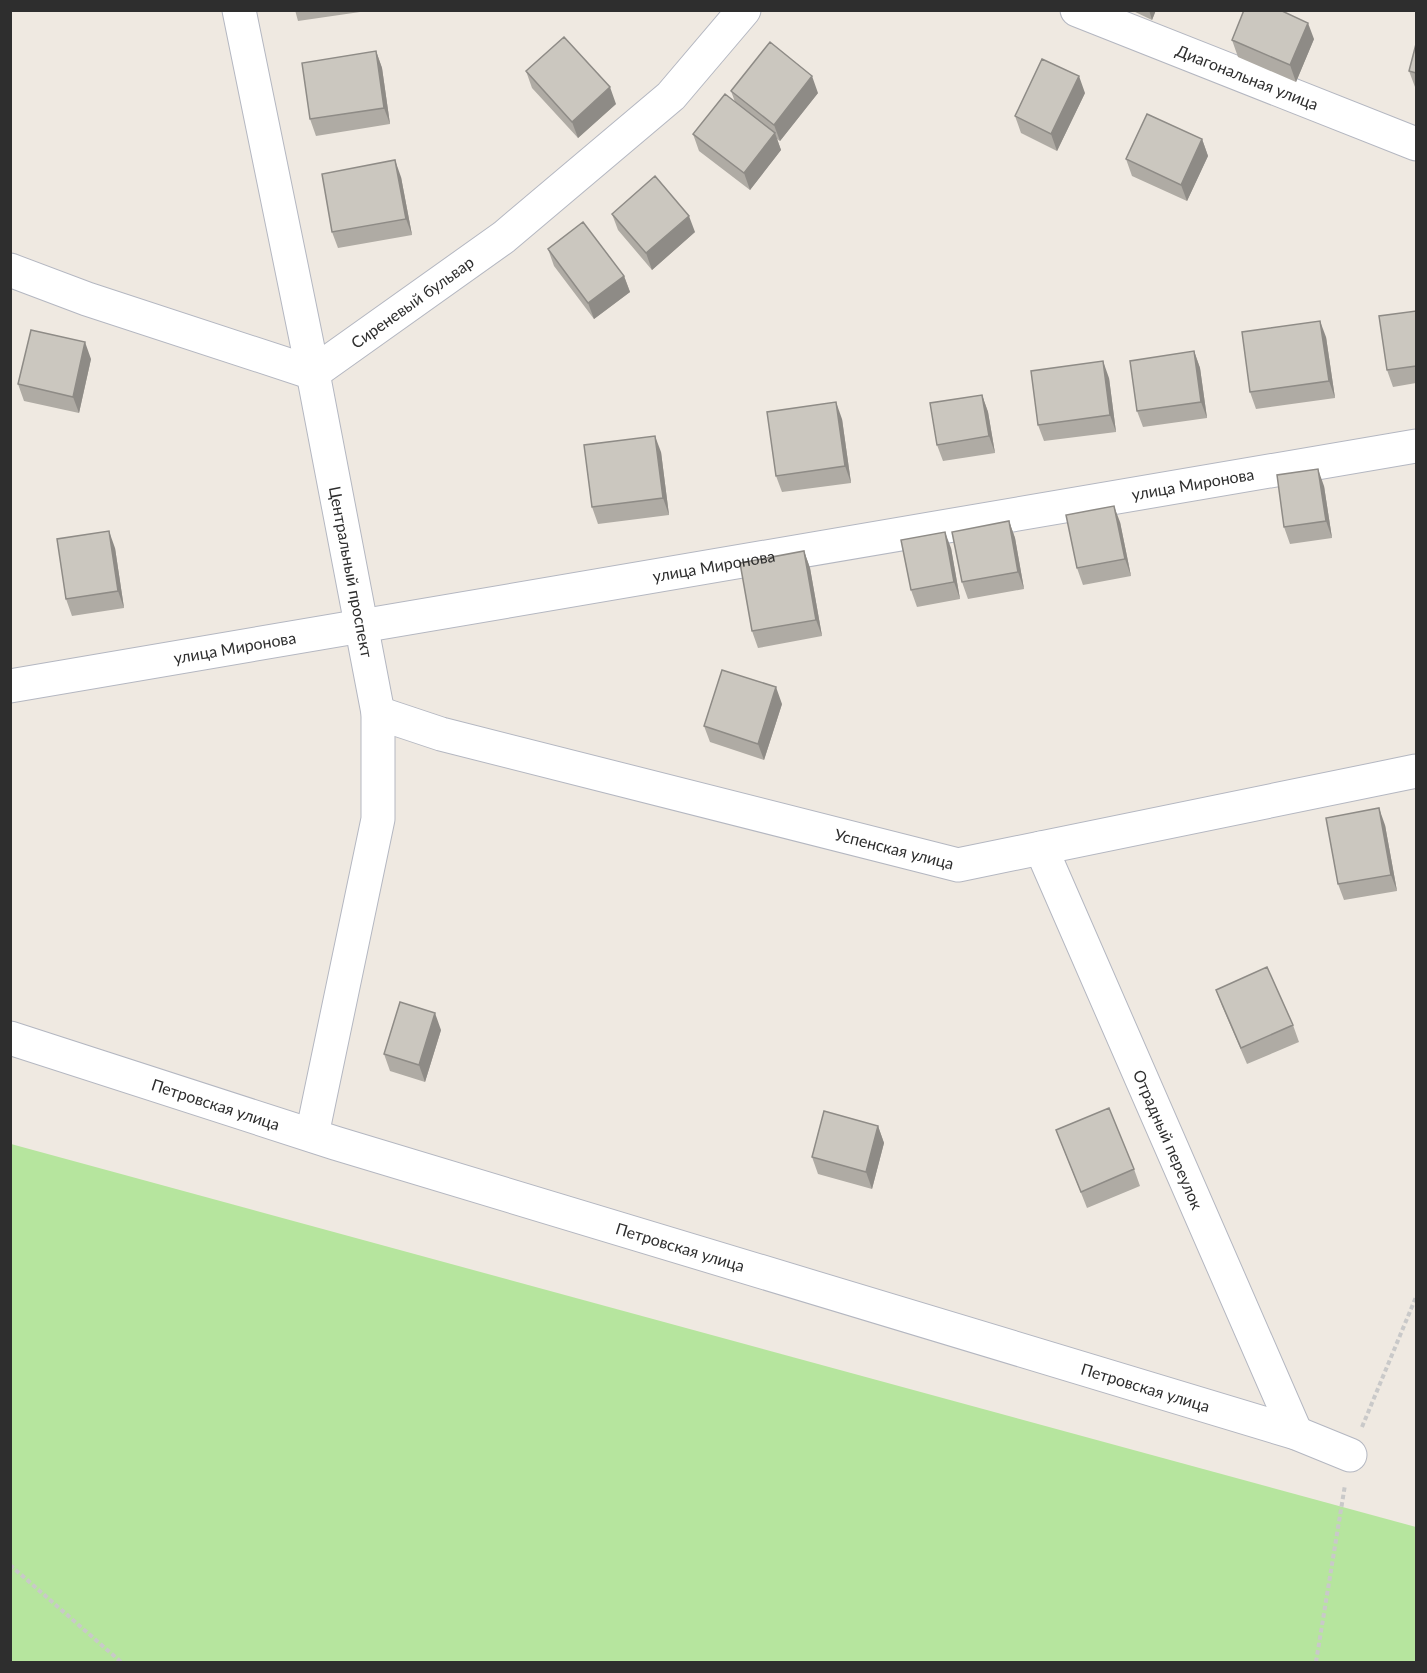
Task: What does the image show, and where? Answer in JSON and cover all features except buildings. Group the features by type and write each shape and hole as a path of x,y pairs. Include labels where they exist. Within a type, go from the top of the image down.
{"street":[{"name":"Центральный проспект","path":"239,10 313,373 378,713 378,819 312,1135"},
{"name":"Сиреневый бульвар","path":"313,373 522,223 671,96 744,10"},
{"name":"Диагональная улица","path":"1077,10 1416,144"},
{"path":"14,274 313,373"},
{"name":"улица Миронова","path":"10,686 1416,446"},
{"name":"Успенская улица","path":"378,713 441,734 958,865 1416,771"},
{"name":"Отрадный переулок","path":"1041,848 1296,1433"},
{"name":"Петровская улица","path":"10,1038 312,1135 1296,1433 1350,1455"}],"path":[{"path":"10,1565 121,1662"}],"green space":[{"path":"11,1144 1416,1527 1416,1662 11,1662"}]}
